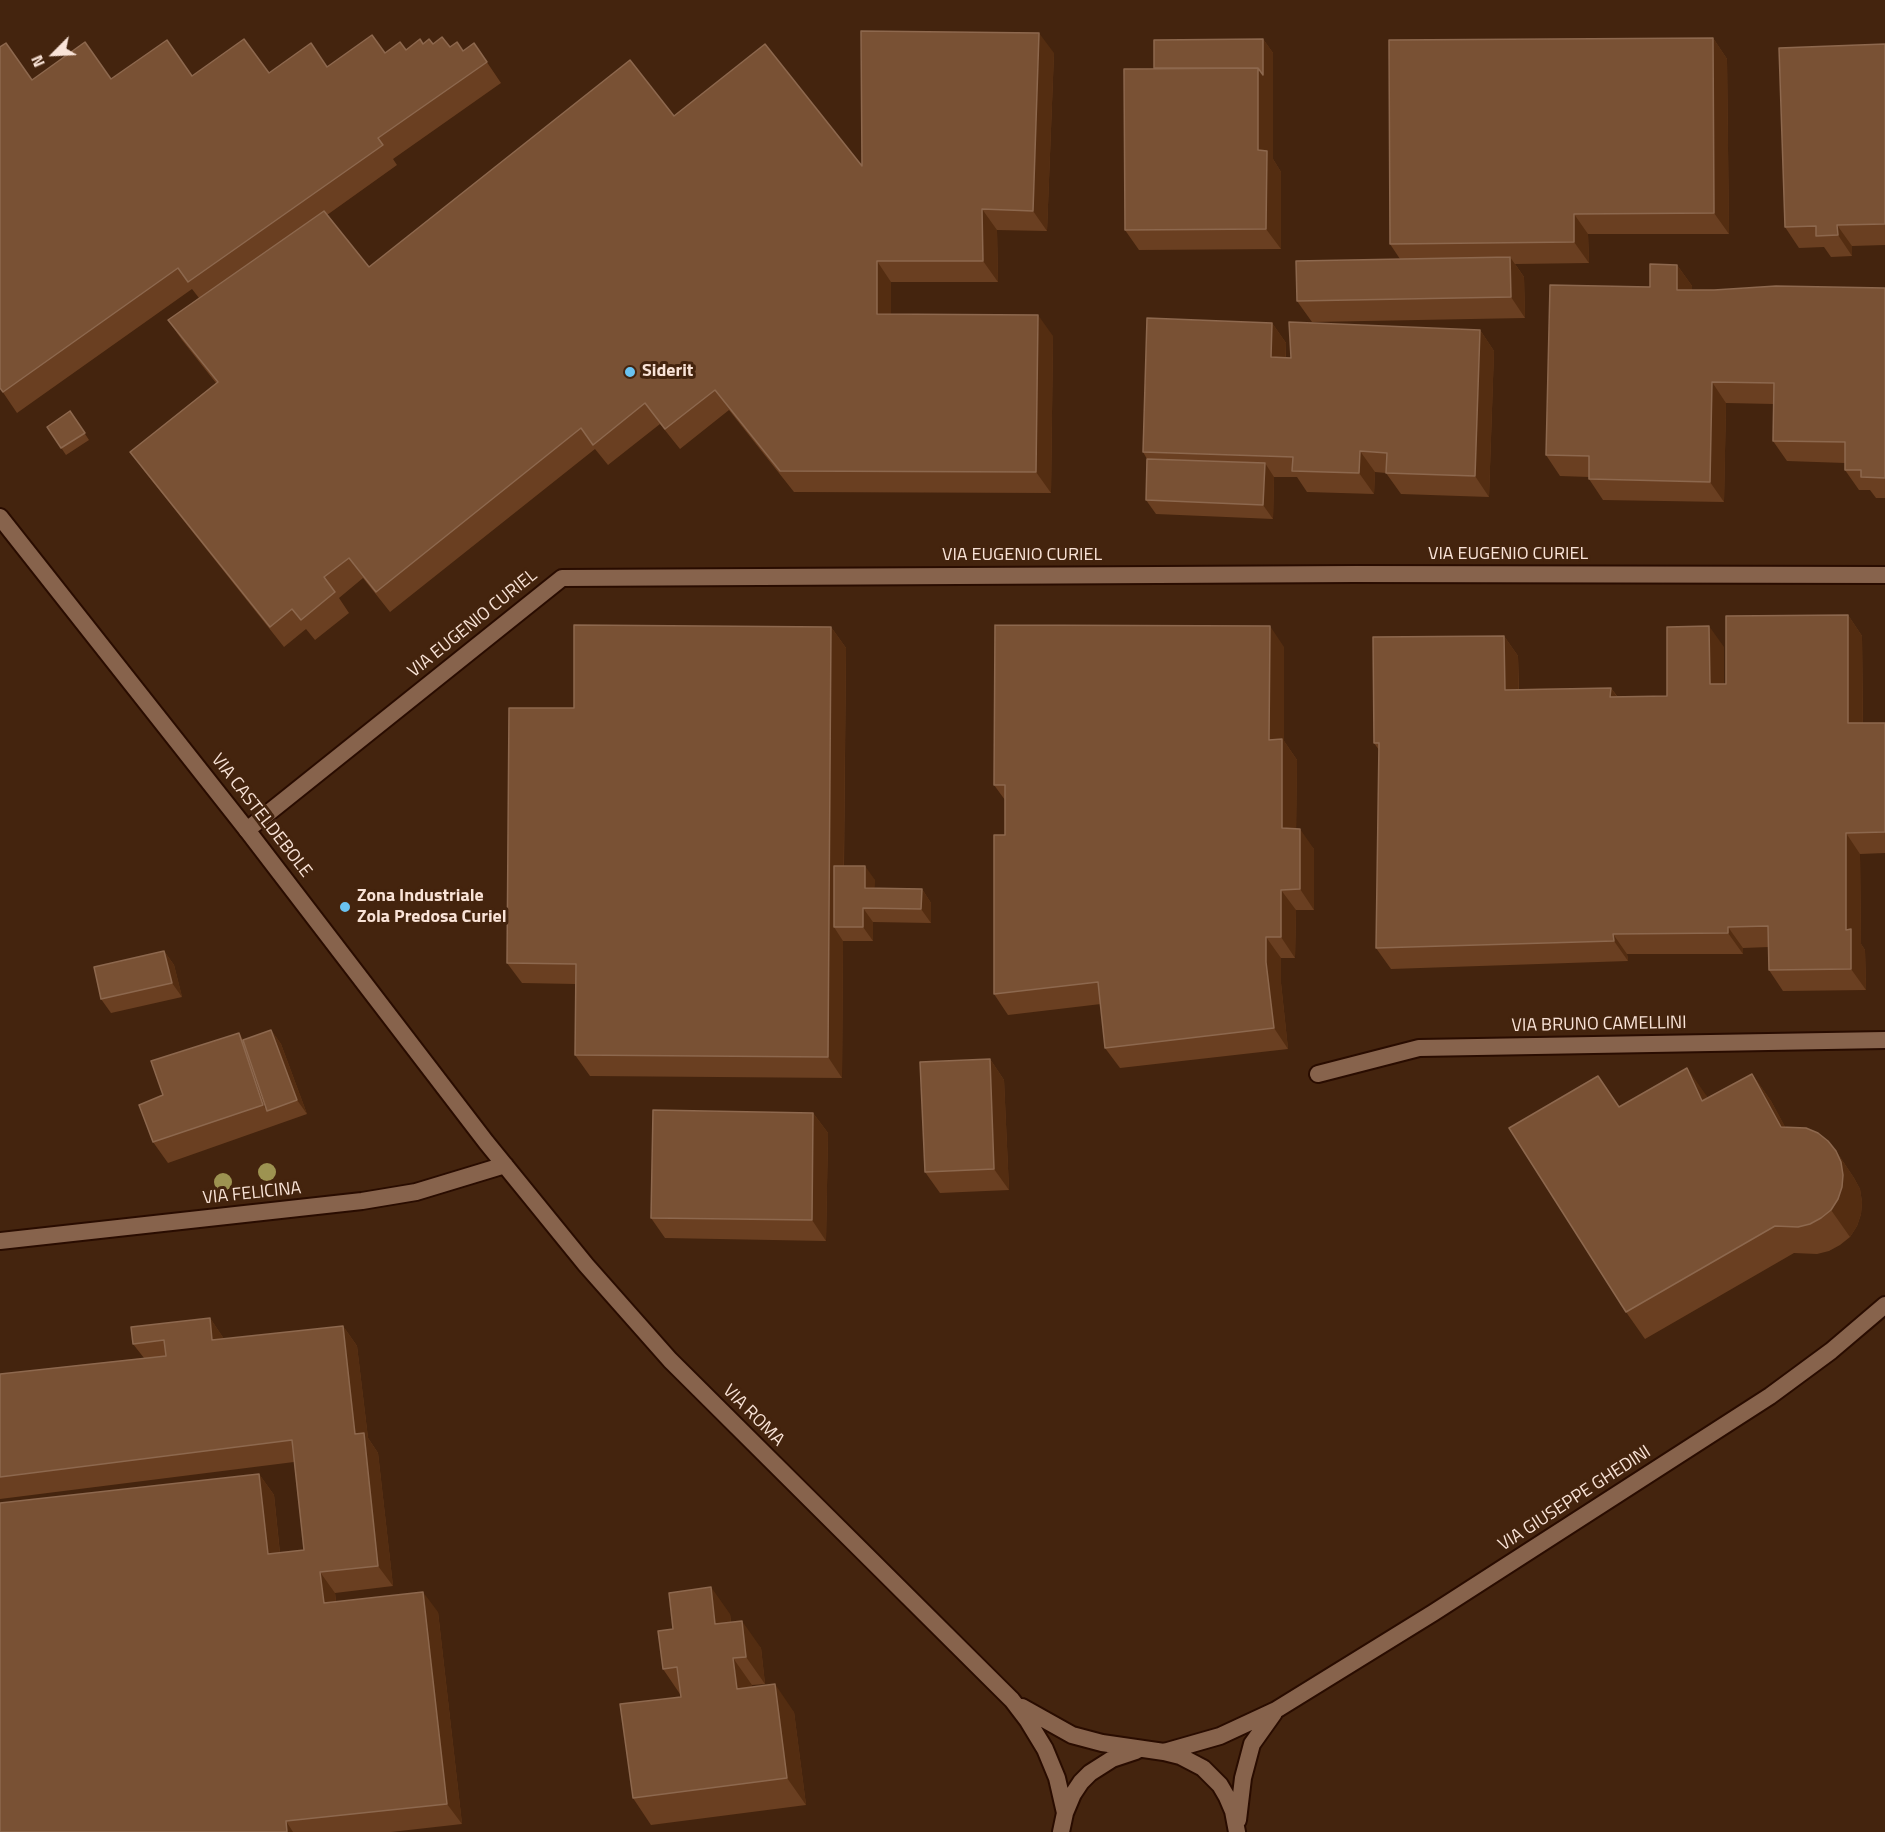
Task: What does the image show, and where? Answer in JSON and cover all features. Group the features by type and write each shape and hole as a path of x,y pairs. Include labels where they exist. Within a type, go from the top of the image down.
{"street":[{"name":"VIA CASTELDEBOLE","path":"0,517 247,830 486,1142"},
{"name":"VIA EUGENIO CURIEL","path":"247,830 562,578 1344,574 1885,575"},
{"name":"VIA BRUNO CAMELLINI","path":"1318,1074 1419,1048 1885,1040"},
{"name":"VIA ROMA","path":"486,1142 586,1265 670,1360 1012,1700 1045,1749 1058,1778 1065,1813"},
{"name":"VIA FELICINA","path":"0,1241 362,1201 416,1192 505,1165"},
{"name":"VIA GIUSEPPE GHEDINI","path":"1164,1752 1220,1736 1276,1710 1433,1613 1760,1402 1831,1350 1885,1305"},
{"name":"VIA ROMA","path":"1012,1700 1072,1735 1102,1743 1180,1756 1203,1768 1220,1785 1233,1810 1237,1830"},
{"name":"VIA GIUSEPPE GHEDINI","path":"1237,1830 1243,1778 1252,1744 1276,1710"},
{"name":"VIA ROMA","path":"1061,1832 1065,1813 1073,1794 1090,1773 1112,1759 1129,1752 1146,1750"}],"building":[{"name":"Siderit","path":"861,31 1039,33 1033,211 982,209 983,261 877,261 877,314 1038,315 1036,472 780,471 715,390 665,429 645,403 593,445 581,428 376,592 349,558 324,577 335,592 301,620 292,609 270,627 130,452 218,382 168,320 324,211 369,267 630,60 674,116 765,44 862,166"},
{"path":"372,35 385,53 400,42 406,50 420,39 423,44 429,39 433,44 442,37 450,47 457,42 463,51 474,43 487,62 378,138 383,145 188,282 178,268 3,392 0,388 0,47 6,43 32,80 85,42 111,79 167,40 192,76 244,39 269,73 311,43 327,67"},
{"path":"1713,38 1714,213 1574,214 1574,242 1390,244 1389,40"},
{"path":"1263,39 1263,75 1258,68 1154,68 1154,40"},
{"path":"1885,44 1885,224 1837,225 1838,235 1816,236 1816,226 1785,227 1779,48"},
{"path":"1258,68 1258,150 1267,151 1266,229 1125,230 1124,69"},
{"path":"1510,257 1511,297 1297,301 1296,261"},
{"path":"1650,264 1677,265 1677,290 1776,286 1885,288 1885,478 1861,477 1861,470 1845,470 1845,442 1773,441 1774,383 1712,382 1710,482 1589,479 1589,456 1546,455 1550,285 1650,287"},
{"path":"1147,318 1272,323 1271,357 1291,358 1289,322 1480,330 1475,476 1386,473 1387,453 1360,451 1359,473 1292,471 1293,457 1143,452"},
{"path":"70,411 85,433 61,448 47,427"},
{"path":"1147,459 1265,463 1263,505 1146,500"},
{"path":"1848,615 1848,723 1885,723 1885,832 1846,833 1846,930 1851,929 1851,969 1769,970 1768,926 1728,927 1728,933 1613,934 1614,941 1376,948 1379,743 1374,743 1373,637 1504,636 1505,690 1611,688 1610,697 1667,696 1667,627 1709,626 1710,684 1726,684 1726,616"},
{"path":"574,625 831,627 828,1057 575,1055 576,964 507,963 509,708 574,708"},
{"path":"995,625 1270,626 1269,740 1282,739 1282,828 1300,829 1300,889 1281,890 1281,937 1266,937 1266,962 1274,1028 1105,1048 1098,982 994,994 994,835 1005,835 1005,785 994,785"},
{"path":"834,866 865,866 865,888 922,889 921,909 863,908 863,927 834,927"},
{"path":"164,951 172,983 101,999 94,967"},
{"path":"271,1030 297,1100 267,1111 243,1040"},
{"path":"239,1033 263,1105 153,1142 139,1105 163,1095 151,1061"},
{"path":"990,1059 994,1169 925,1172 920,1062"},
{"path":"1687,1068 1702,1101 1752,1074 1781,1127 1806,1128 1818,1133 1836,1151 1841,1162 1842,1187 1831,1210 1821,1218 1798,1227 1775,1226 1626,1312 1509,1128 1598,1076 1619,1107"},
{"path":"653,1110 813,1113 812,1220 651,1218"},
{"path":"210,1318 212,1340 343,1326 355,1434 364,1433 378,1566 320,1572 324,1603 423,1592 447,1804 286,1821 287,1832 0,1832 0,1503 259,1474 268,1554 304,1550 292,1440 0,1477 0,1374 166,1356 164,1340 133,1344 131,1327"},
{"path":"711,1587 715,1624 742,1621 746,1657 733,1658 737,1689 775,1684 787,1778 633,1798 620,1704 681,1697 677,1667 663,1669 658,1631 673,1629 669,1593"}],"place":[{"name":"Siderit","path":"630,372"},
{"name":"Zona Industriale Zola Predosa Curiel","path":"345,907"}]}
